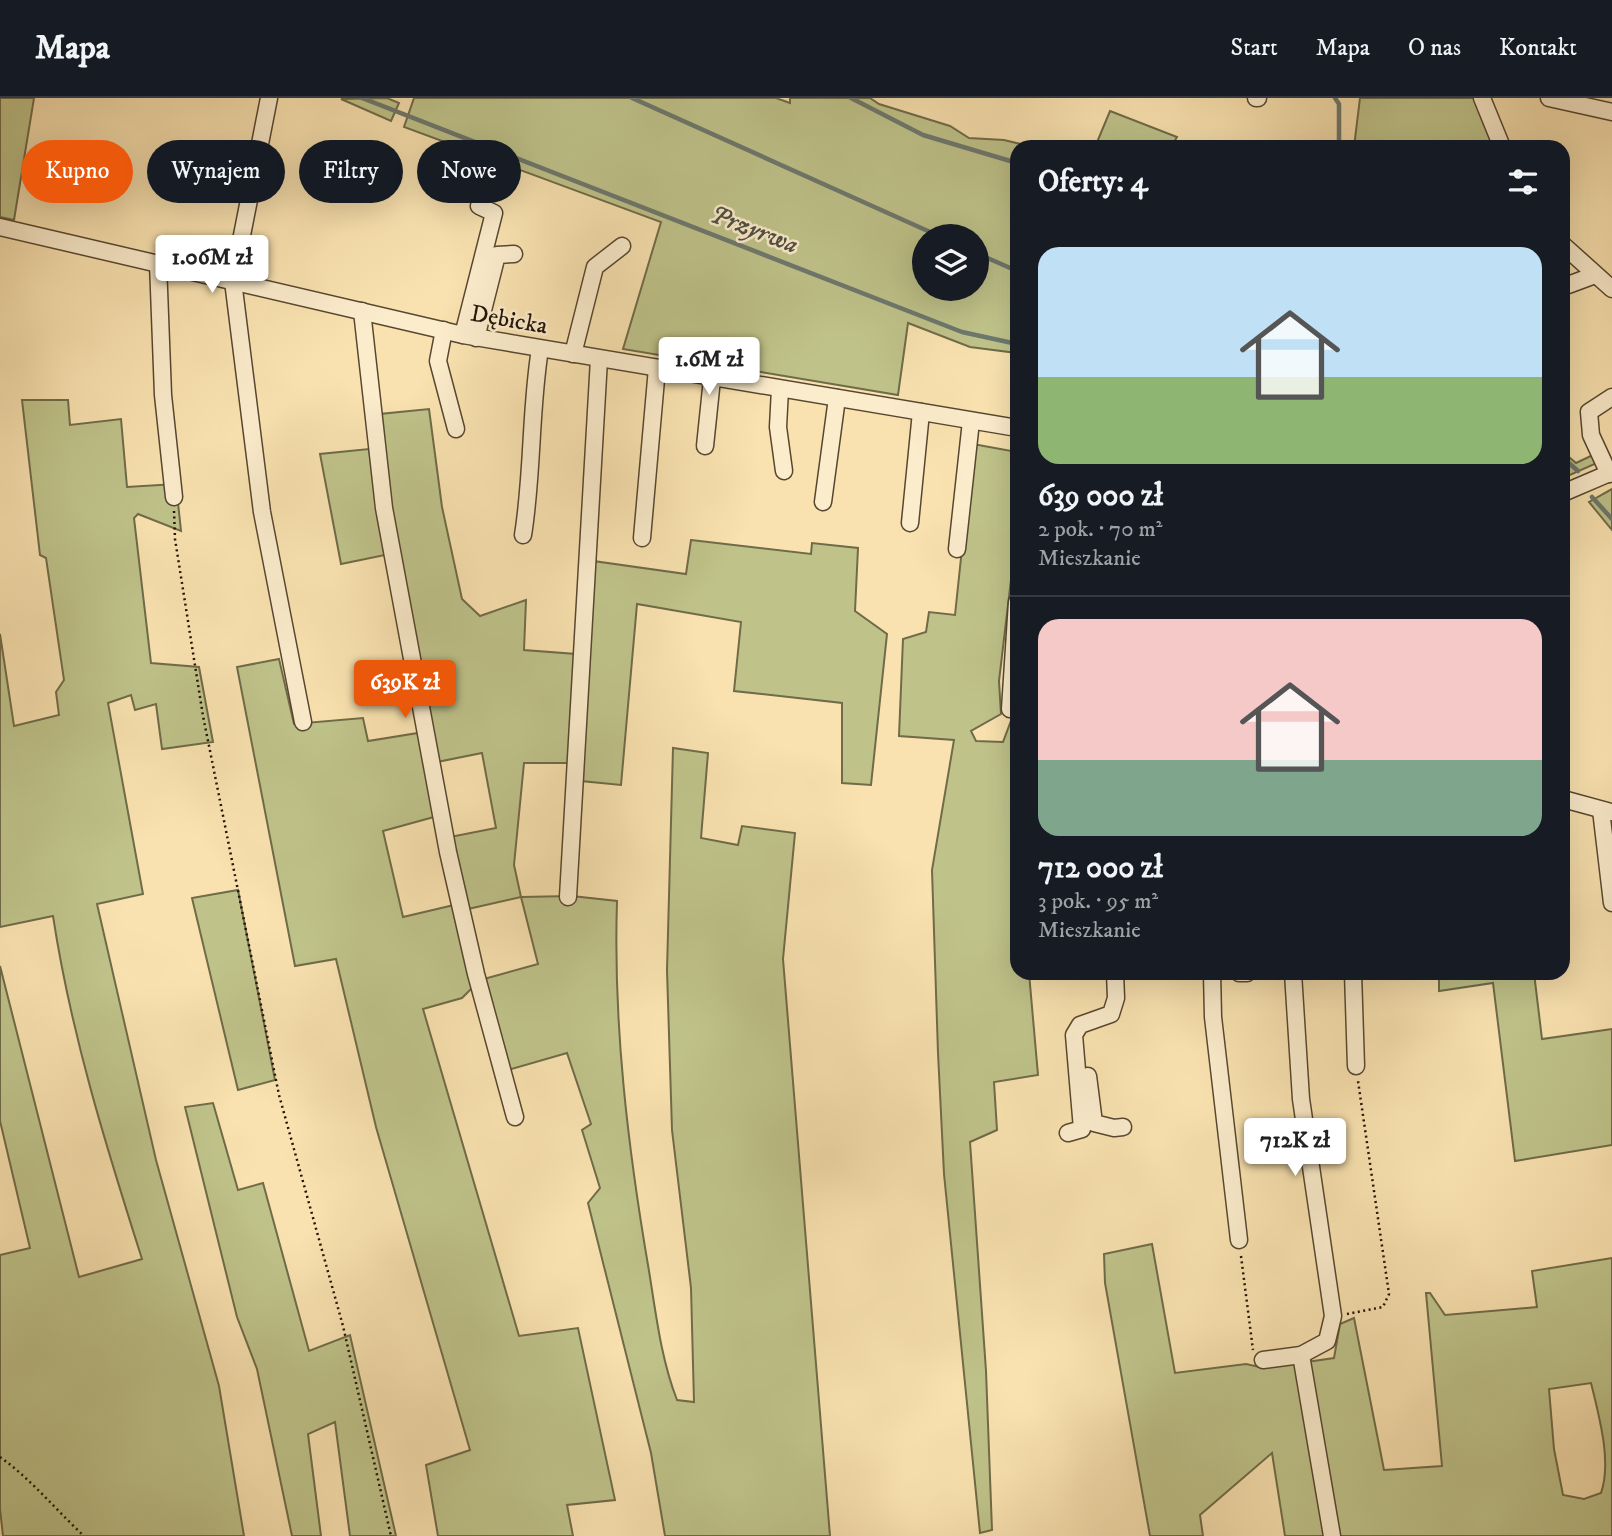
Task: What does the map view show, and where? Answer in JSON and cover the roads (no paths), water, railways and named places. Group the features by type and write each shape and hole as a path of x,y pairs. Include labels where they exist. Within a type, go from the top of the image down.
{"street":[{"path":"269,98 233,281 262,512 303,722"},
{"path":"1482,98 1499,140"},
{"path":"1549,98 1612,112"},
{"path":"470,336 495,213 479,206"},
{"name":"Dębicka","path":"0,227 470,336 712,379 1010,427"},
{"path":"573,354 595,267 622,246"},
{"path":"1570,251 1606,283"},
{"path":"470,336 498,255 513,254"},
{"path":"158,263 163,395 174,497"},
{"path":"1570,285 1606,283"},
{"path":"362,311 384,508 446,839 476,974 515,1117"},
{"path":"444,330 438,361 456,429"},
{"path":"523,535 529,497 532,394 540,349"},
{"path":"568,897 599,359"},
{"path":"642,538 657,368"},
{"path":"705,446 712,379"},
{"path":"780,389 778,427 784,471"},
{"path":"1570,490 1610,473 1591,435 1589,412 1612,397"},
{"path":"823,502 837,398"},
{"path":"910,523 921,412"},
{"path":"957,549 971,421"},
{"path":"1570,801 1606,811 1612,902"},
{"path":"1068,1133 1082,1129 1074,1035 1080,1025 1111,1014 1115,998 1115,980"},
{"path":"1212,980 1215,1044 1239,1240"},
{"path":"1263,1360 1301,1355 1327,1341 1333,1317 1301,1099 1293,980"},
{"path":"1353,980 1356,1066"},
{"path":"1088,1022 1083,1043 1094,1123 1114,1128 1123,1127"},
{"path":"1301,1355 1332,1536"}],"waterway":[{"name":"Przyrwa","path":"362,98 962,332 1010,342"},
{"path":"632,98 912,224"},
{"path":"851,98 923,135 1010,161"},
{"path":"1335,98 1339,104 1339,140"},
{"path":"989,259 1010,268"},
{"name":"Przyrwa","path":"1570,464 1578,471"},
{"name":"Przyrwa","path":"1592,497 1612,519"}]}
